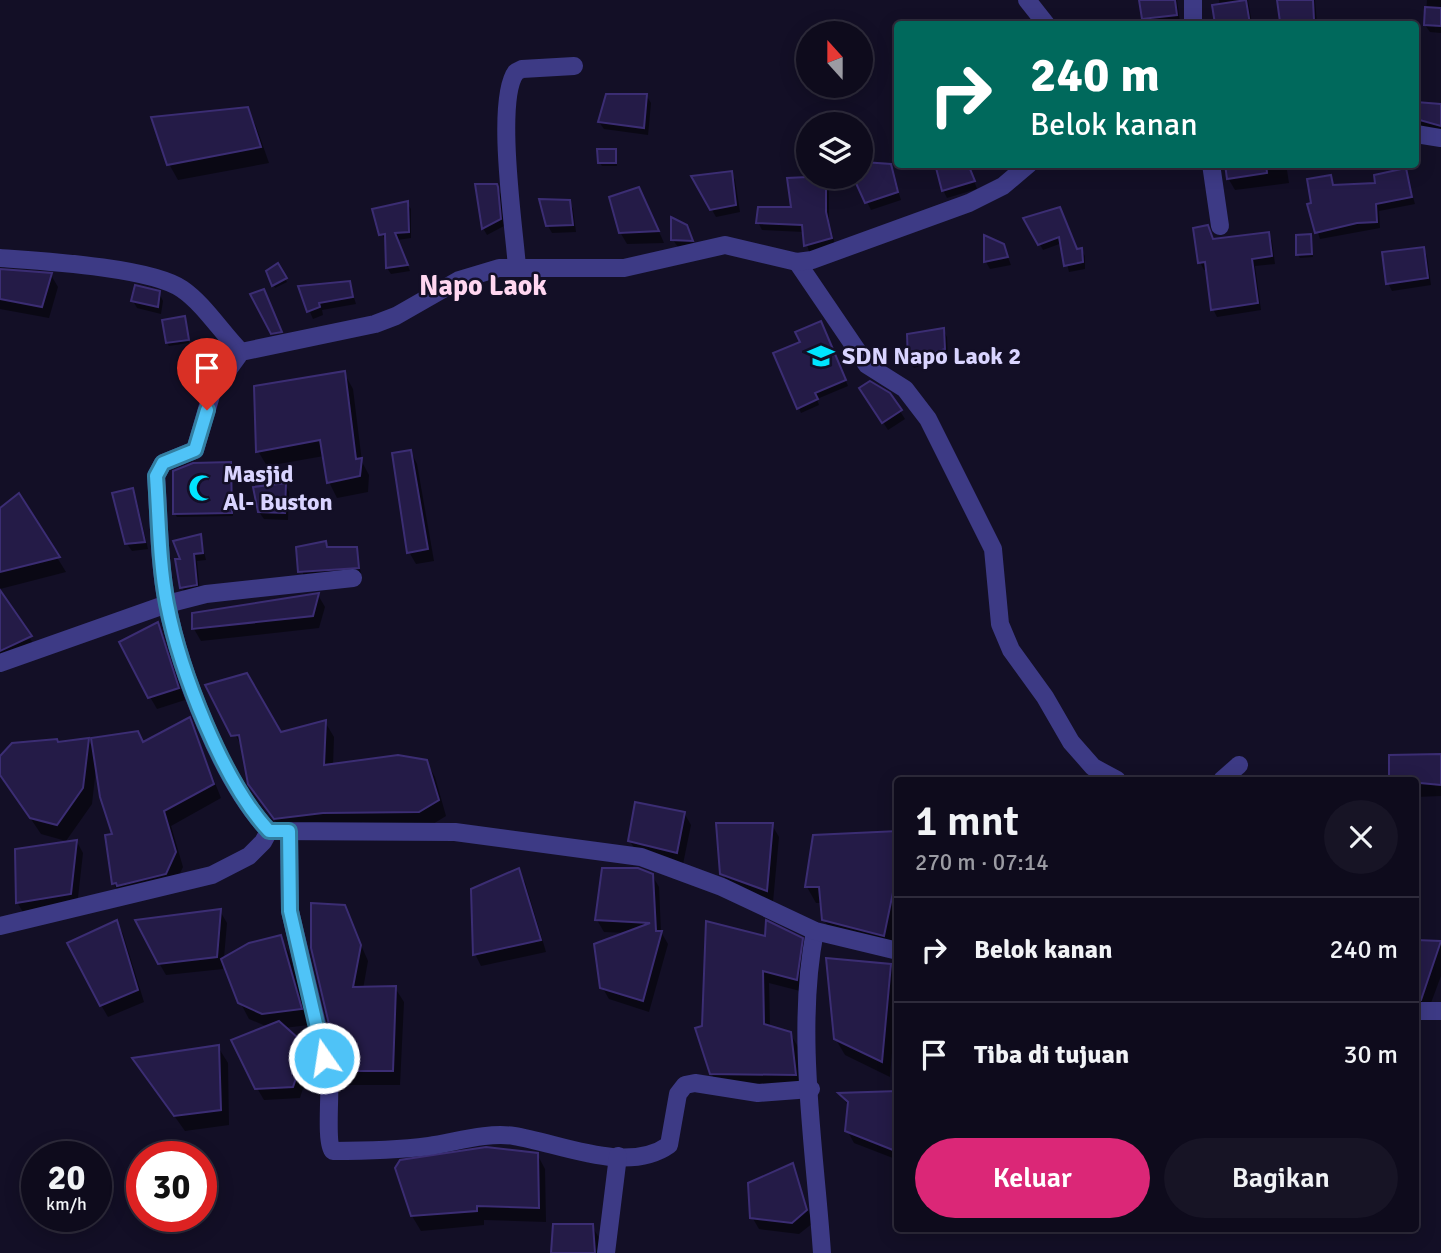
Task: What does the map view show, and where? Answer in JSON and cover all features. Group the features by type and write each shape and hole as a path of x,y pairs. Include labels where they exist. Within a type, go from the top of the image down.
{"street":[{"path":"1027,0 1044,21"},
{"path":"1193,0 1193,21"},
{"path":"517,267 508,150 509,85 516,72 522,69 574,66"},
{"path":"1419,134 1441,138"},
{"path":"894,950 815,931 722,887 641,857 455,832 269,831 248,810 234,787 201,712 167,604 157,470 163,463 195,450 212,392 241,352 374,324 396,316 459,280 499,268 624,268 725,246 797,262 812,260 969,203 1003,186 1024,168"},
{"path":"1212,168 1220,226"},
{"path":"0,258 103,269 168,282 183,289 241,352"},
{"path":"797,262 867,365 905,389 929,419 993,549 1000,624 1011,650 1045,697 1071,742 1093,767 1111,777"},
{"path":"0,663 167,604 247,588 353,578"},
{"path":"1225,777 1239,765"},
{"path":"0,926 212,875 249,856 263,842 269,831"},
{"path":"289,831 290,911 329,1074 330,1148 333,1152 427,1146 512,1136 562,1150 618,1156 654,1153 669,1145 678,1094 685,1085 695,1083 758,1093 811,1089"},
{"path":"815,931 808,979 806,1022 822,1253"},
{"path":"1419,1012 1441,1011"},
{"path":"606,1253 618,1156"}],"building":[{"path":"1139,0 1175,0 1177,15 1142,19"},
{"path":"1246,0 1250,21 1215,21 1212,5"},
{"path":"1277,0 1313,0 1314,20 1280,21"},
{"path":"1425,7 1441,8 1441,26 1424,25"},
{"path":"606,94 647,94 644,128 598,122"},
{"path":"1419,102 1441,104 1441,126 1419,120"},
{"path":"248,107 261,147 167,165 151,117"},
{"path":"597,149 616,149 616,163 598,163"},
{"path":"873,163 891,164 898,192 865,203 859,189 873,189"},
{"path":"936,168 970,168 975,181 942,191"},
{"path":"1226,168 1266,168 1267,173 1227,179"},
{"path":"1406,168 1412,197 1376,204 1377,222 1357,223 1315,233 1307,204 1311,203 1307,179 1331,175 1333,185 1375,183 1374,175"},
{"path":"732,171 736,205 710,210 691,176"},
{"path":"787,178 796,178 796,189 826,189 826,212 832,238 804,246 802,225 756,223 758,207 791,207"},
{"path":"475,184 497,184 498,187 501,219 482,229"},
{"path":"639,187 659,231 619,233 609,197"},
{"path":"539,199 570,200 573,225 546,226"},
{"path":"408,201 409,232 395,233 408,265 386,268 385,234 379,235 372,209"},
{"path":"1060,207 1077,249 1082,248 1083,262 1064,266 1059,237 1038,245 1023,218"},
{"path":"671,217 687,225 693,241 671,240"},
{"path":"1208,225 1213,239 1269,232 1272,256 1252,259 1258,303 1211,310 1205,262 1198,263 1193,228"},
{"path":"1311,234 1312,254 1296,255 1296,235"},
{"path":"984,235 1004,244 1008,257 984,262"},
{"path":"1424,247 1428,278 1386,284 1382,252"},
{"path":"278,263 287,278 272,286 266,271"},
{"path":"0,269 52,273 42,307 0,299"},
{"path":"350,281 353,297 319,303 320,307 307,312 298,286"},
{"path":"135,285 160,291 158,307 131,301"},
{"path":"264,289 282,332 271,334 250,294"},
{"path":"185,316 189,340 166,343 162,320"},
{"path":"821,321 846,380 815,393 818,399 797,409 773,353 800,342 795,332"},
{"path":"944,328 945,349 908,361 907,334"},
{"path":"345,371 356,459 362,458 360,476 327,483 320,440 256,452 254,386"},
{"path":"870,381 890,393 902,410 882,423 859,388"},
{"path":"411,450 428,549 407,553 392,453"},
{"name":"Masjid Al- Buston","path":"231,462 232,513 173,514 173,471 193,463"},
{"path":"286,483 285,513 258,512 253,487"},
{"path":"133,488 145,542 125,544 112,493"},
{"path":"19,493 60,557 0,572 0,508"},
{"path":"201,534 203,553 194,554 197,585 180,588 175,559 180,559 173,541"},
{"path":"326,541 327,547 357,547 359,568 298,572 296,547"},
{"path":"0,590 32,636 0,651"},
{"path":"319,593 313,616 192,629 192,613"},
{"path":"158,622 179,688 148,698 119,642"},
{"path":"247,673 281,732 326,720 324,765 398,755 427,760 439,800 419,812 323,813 274,819 248,784 239,735 231,736 205,685"},
{"path":"190,717 214,784 164,811 176,852 166,874 117,886 116,883 112,884 105,835 112,834 100,797 91,738 138,731 143,742"},
{"path":"89,738 83,788 57,825 30,818 0,775 0,756 12,743"},
{"path":"1441,754 1441,785 1419,783 1419,777 1389,777 1389,755"},
{"path":"635,802 685,812 677,853 628,841"},
{"path":"716,823 773,823 767,891 720,874"},
{"path":"894,831 894,887 884,936 822,920 819,887 805,887 813,835"},
{"path":"77,840 71,894 16,903 15,849"},
{"path":"519,868 541,940 473,955 471,889"},
{"path":"602,868 638,868 653,874 656,931 662,931 643,1001 600,988 594,944 650,923 595,920"},
{"path":"311,903 345,905 361,945 353,987 396,986 393,1071 340,1071 311,948"},
{"path":"221,909 217,957 158,964 135,920"},
{"path":"117,920 138,990 100,1006 67,943"},
{"path":"766,920 803,938 797,980 763,971 764,1024 791,1032 796,1075 710,1074 695,1028 702,1026 706,921 765,936"},
{"path":"281,935 302,1009 262,1014 238,1003 221,959 249,943"},
{"path":"1419,940 1441,941 1421,1000"},
{"path":"826,958 891,964 882,1062 834,1039"},
{"path":"279,1021 307,1046 293,1087 255,1089 231,1040"},
{"path":"219,1045 221,1110 174,1116 132,1058"},
{"path":"894,1091 894,1150 845,1131 848,1102 838,1093"},
{"path":"486,1147 538,1153 539,1208 477,1206 477,1211 411,1216 395,1168 400,1160"},
{"path":"793,1163 807,1210 792,1223 750,1218 748,1183"},
{"path":"553,1224 593,1224 595,1253 551,1253"}],"place":[{"name":"SDN Napo Laok 2","path":"821,356"},
{"name":"Masjid Al- Buston","path":"202,488"}],"district":[{"name":"Napo Laok","path":"483,285"}],"route":[{"path":"207,410 195,450 163,463 157,470 167,604 201,712 234,787 248,810 269,831 289,831 290,911 324,1058"}]}
